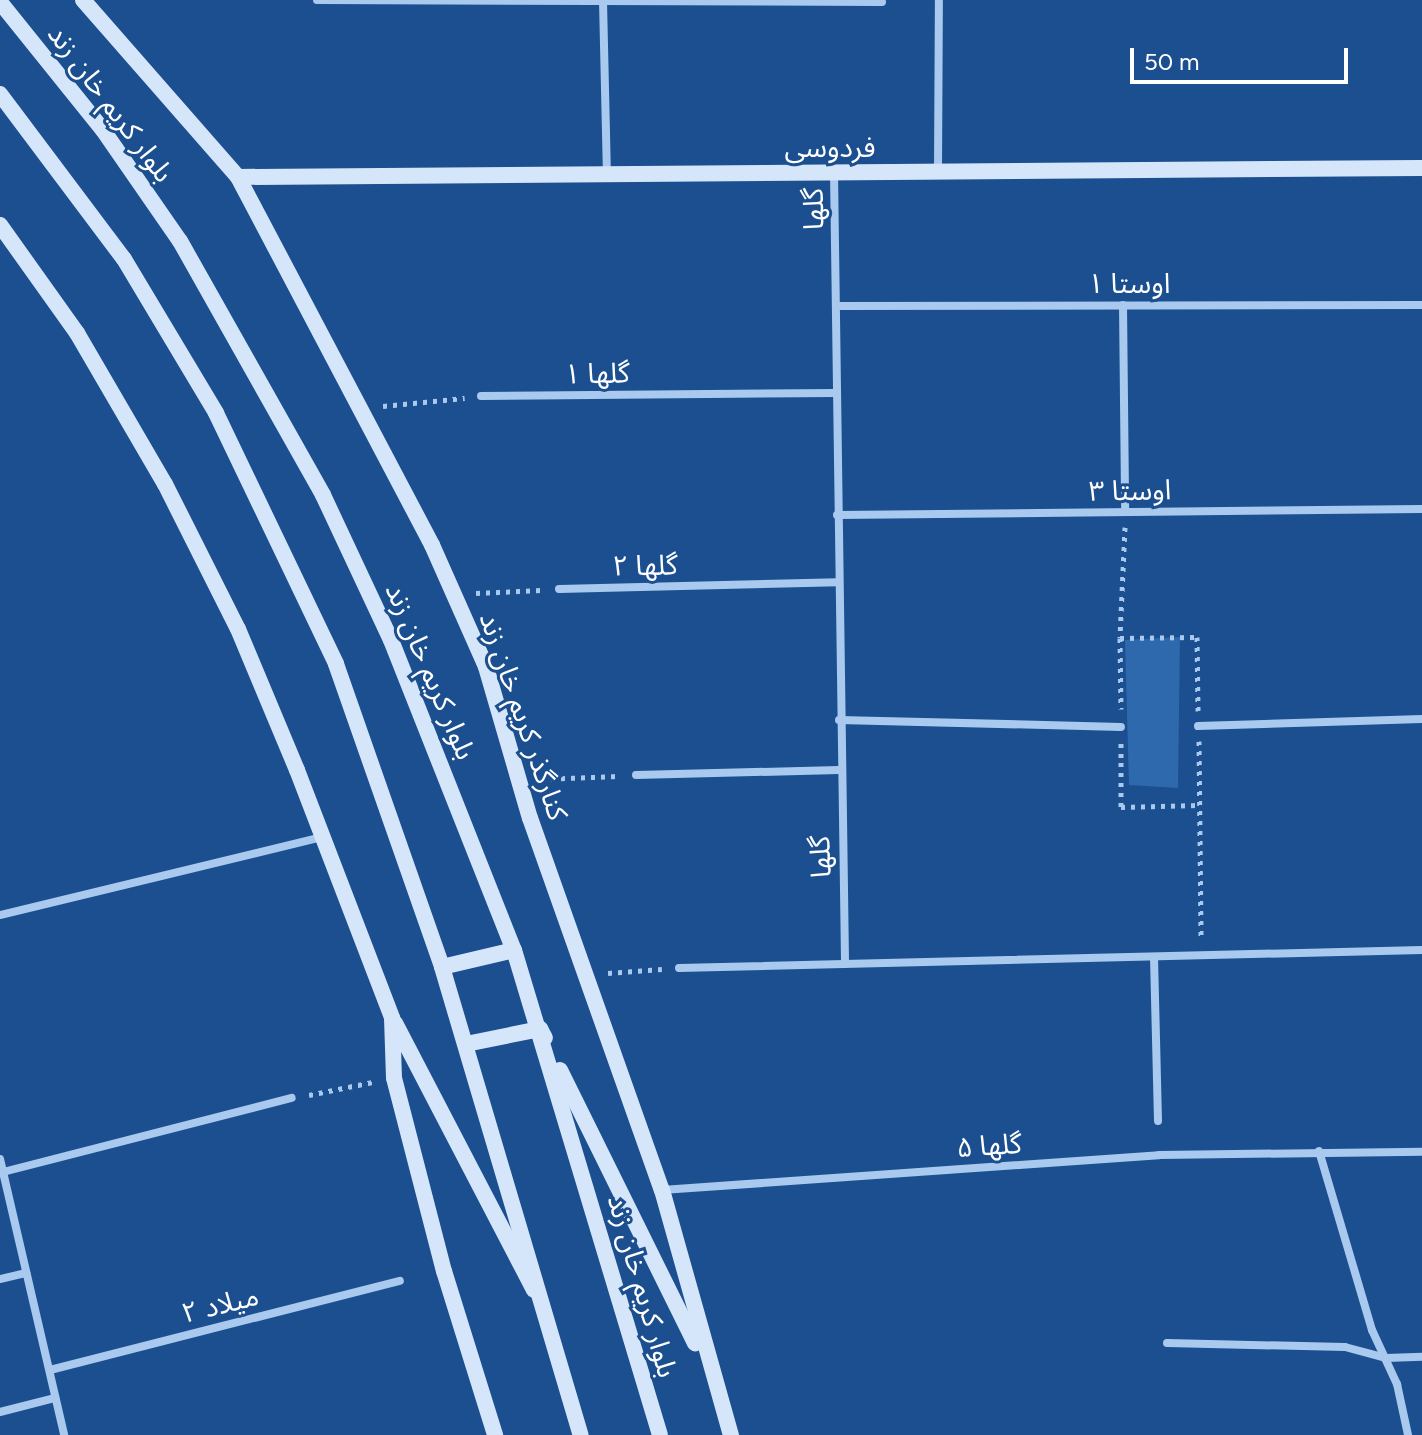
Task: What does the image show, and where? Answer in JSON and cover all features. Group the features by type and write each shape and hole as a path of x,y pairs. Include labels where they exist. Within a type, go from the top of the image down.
{"main road":[{"name":"کنارگذر کریم خان زند","path":"83,0 238,177 359,408 453,594 486,667 519,780 662,1190 710,1375 731,1435"},
{"name":"بلوار کریم خان زند","path":"0,2 103,130 180,241 323,495 434,739 514,950 660,1435"},
{"path":"0,94 124,259 216,413 281,541 336,664 442,967 553,1327 581,1435"},
{"name":"فردوسی","path":"238,177 1422,168"},
{"path":"0,225 77,333 165,484 238,629 392,1018 553,1327"},
{"path":"442,967 514,950"},
{"path":"392,1018 394,1078 444,1271 495,1435"},
{"path":"466,1044 540,1029 710,1375"}],"street":[{"path":"938,172 939,0"},
{"path":"318,2 882,2"},
{"path":"603,2 607,174"},
{"name":"گلها","path":"834,173 839,770 845,964"},
{"path":"1123,305 1125,512"},
{"name":"اوستا ۱","path":"836,306 1422,305"},
{"name":"گلها ۱","path":"481,396 836,393"},
{"name":"اوستا ۳","path":"837,515 1422,509"},
{"name":"گلها ۲","path":"559,589 838,582"},
{"path":"1198,726 1422,719"},
{"path":"839,720 1121,727"},
{"path":"636,775 839,770"},
{"path":"0,915 322,837"},
{"path":"679,968 1422,950"},
{"path":"1154,957 1158,1121"},
{"path":"3,1172 292,1098"},
{"path":"1319,1151 1372,1330 1386,1358 1408,1435"},
{"name":"گلها ۵","path":"662,1190 1159,1155 1422,1152"},
{"path":"0,1159 64,1435"},
{"path":"0,1279 26,1273"},
{"name":"میلاد ۲","path":"50,1370 400,1281"},
{"path":"1167,1343 1345,1347 1386,1358 1422,1357"},
{"path":"0,1412 55,1398"}],"path":[{"path":"359,408 481,396"},
{"path":"1125,512 1120,638 1121,807 1199,805"},
{"path":"453,594 559,589"},
{"path":"1120,638 1197,637 1201,956"},
{"path":"519,780 636,775"},
{"path":"587,975 679,968"},
{"path":"292,1098 394,1078"}],"shaded area":[{"path":"1180,637 1178,788 1129,785 1125,640"}]}
